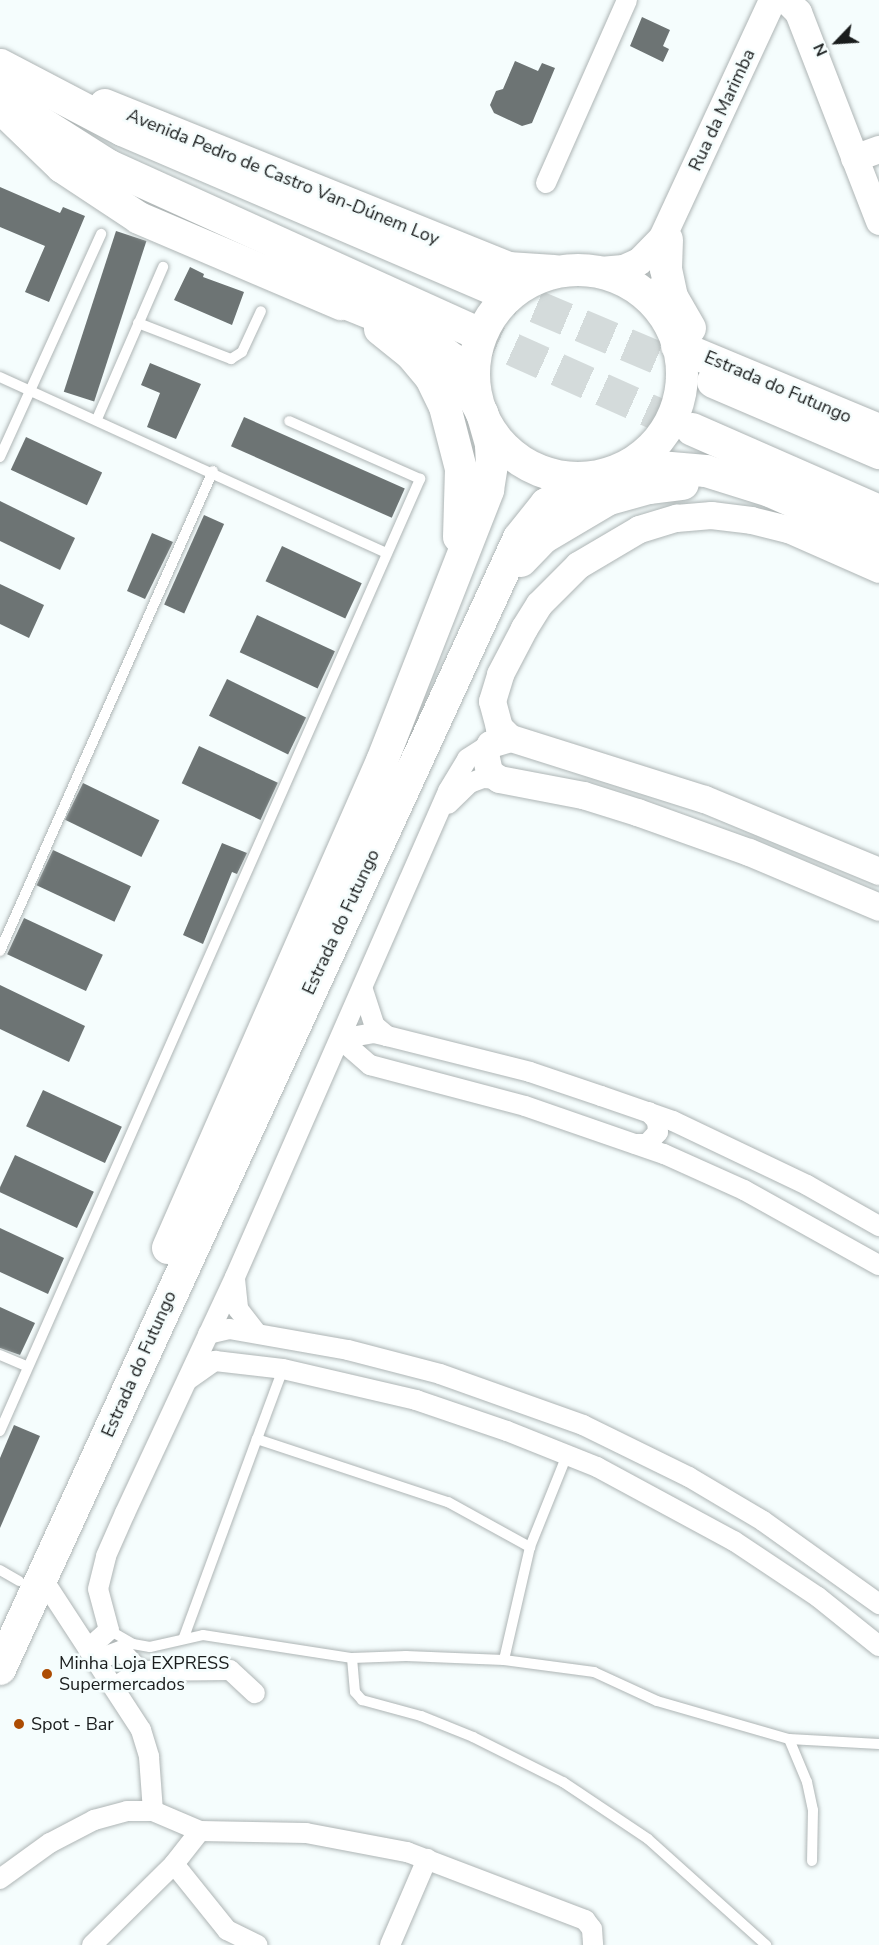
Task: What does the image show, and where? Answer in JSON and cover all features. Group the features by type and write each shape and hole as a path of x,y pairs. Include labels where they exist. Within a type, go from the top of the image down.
{"highway":[{"name":"Avenida Pedro de Castro Van-Dúnem Loy","path":"0,64 122,129 491,287"},
{"path":"0,97 107,165 468,329"},
{"path":"720,373 879,452"},
{"path":"692,429 879,511"}],"main road":[{"name":"Avenida Pedro de Castro Van-Dúnem Loy","path":"0,64 508,267 579,271"},
{"path":"0,107 62,167 139,218 417,332 452,359 482,412 499,441 531,467 571,478 604,475 648,452 668,426 680,395 674,338 651,300 622,280 579,271 536,279 520,287 490,319 475,360 474,378 482,412"},
{"path":"669,230 666,269 672,297 690,329 720,373"},
{"path":"323,294 386,333 411,354 430,378 445,407 461,470 463,497 454,572"},
{"name":"Estrada do Futungo","path":"674,338 720,373 879,430"},
{"name":"Estrada do Futungo","path":"0,1624 382,761 489,482 491,444 482,412"},
{"name":"Estrada do Futungo","path":"0,1669 21,1576 496,592 519,538 546,504 604,475 648,466 674,466 706,471 778,494 879,539"},
{"path":"496,592 543,538 609,499 649,488 691,483 778,494"}],"street":[{"path":"546,183 627,0"},
{"name":"Rua da Marimba","path":"674,338 659,285 669,230 772,0"},
{"path":"786,0 798,12 867,153 878,216"},
{"name":"Rua da Marimba","path":"579,271 623,268 639,261 669,230"},
{"path":"499,779 484,762 500,741 492,701 500,674 529,620 539,604 578,565 639,529 700,516 751,520 788,529 879,569"},
{"path":"92,1654 109,1630 99,1589 106,1556 235,1277 460,768 475,752 500,741 731,809 879,871"},
{"path":"441,813 470,783 483,778 583,795 777,863 879,907"},
{"path":"720,842 731,841 739,833 741,822 731,809"},
{"path":"777,863 769,855 770,838 779,831 789,832"},
{"path":"363,990 375,1026 387,1036"},
{"path":"340,1039 374,1033 387,1036 530,1072 649,1112 807,1185 879,1226"},
{"path":"340,1039 370,1065"},
{"path":"318,1089 345,1068 370,1065 525,1106 635,1144 692,1167 824,1231 879,1265"},
{"path":"635,1144 652,1141 658,1132 657,1121 649,1112"},
{"path":"692,1167 683,1153 686,1142 695,1135 707,1137"},
{"path":"235,1277 238,1310 256,1332"},
{"path":"208,1334 229,1329 256,1332 348,1350 440,1374 583,1425 639,1451 763,1521 879,1604"},
{"path":"208,1334 228,1356 243,1362"},
{"path":"185,1383 202,1367 215,1361 243,1362 283,1369 416,1400 567,1455 623,1480 777,1568 879,1646"},
{"path":"567,1455 579,1456 588,1449 591,1438 583,1425"},
{"path":"623,1480 615,1471 615,1460 628,1449 639,1451"},
{"path":"21,1576 92,1654 116,1687 141,1730 149,1757 153,1811"},
{"path":"92,1654 121,1651 140,1671"},
{"path":"116,1687 140,1671 230,1670 255,1693"},
{"path":"0,1879 50,1843 94,1820 127,1811 153,1811 200,1831 306,1833 427,1859 585,1920 592,1929 593,1945"},
{"path":"92,1945 174,1864 200,1831"},
{"path":"390,1945 427,1859"},
{"path":"174,1864 227,1930 258,1945"}],"lane":[{"path":"759,0 759,30"},
{"path":"0,457 101,234"},
{"path":"97,419 163,267"},
{"path":"138,323 231,359 242,352 261,311"},
{"path":"0,377 213,471 387,553"},
{"path":"0,1431 420,479 289,421"},
{"path":"0,951 213,471"},
{"path":"0,1354 28,1367"},
{"path":"184,1637 283,1369"},
{"path":"256,1439 448,1502 530,1547"},
{"path":"504,1660 530,1547 567,1455"},
{"path":"109,1630 133,1644 150,1647 184,1637 203,1635 352,1658 406,1656 504,1660 594,1672 657,1701 789,1739 879,1744"},
{"path":"352,1658 355,1692 362,1700 421,1716 473,1737 563,1782 648,1839 766,1945"},
{"path":"789,1739 807,1782 813,1810 812,1861"}],"building":[{"path":"642,17 670,30 663,46 669,49 663,62 630,46"},
{"path":"515,61 538,71 542,63 555,68 532,123 522,126 494,113 490,105 496,91 503,89"},
{"path":"0,187 60,213 63,207 85,216 49,302 25,292 45,246 0,227"},
{"path":"116,231 146,241 94,402 64,392"},
{"path":"190,267 204,274 203,277 244,292 232,325 174,300"},
{"path":"150,363 201,384 176,439 147,427 160,393 141,385"},
{"path":"244,417 405,489 392,518 231,446"},
{"path":"26,437 102,472 87,505 11,470"},
{"path":"0,501 75,538 60,570 0,541"},
{"path":"204,515 224,524 184,613 164,605"},
{"path":"152,533 173,542 145,599 127,591"},
{"path":"282,546 362,583 345,619 266,581"},
{"path":"0,584 44,605 29,638 0,624"},
{"path":"257,615 335,651 318,689 240,652"},
{"path":"227,679 306,718 288,754 209,716"},
{"path":"199,746 278,783 261,820 182,783"},
{"path":"83,783 159,820 141,857 65,820"},
{"path":"222,843 247,853 237,874 232,872 203,944 183,935"},
{"path":"53,850 131,886 114,922 37,885"},
{"path":"24,918 103,955 86,991 7,954"},
{"path":"0,985 85,1026 69,1062 0,1029"},
{"path":"43,1090 122,1127 105,1163 26,1126"},
{"path":"15,1155 94,1192 77,1228 0,1192 0,1187"},
{"path":"0,1228 64,1258 48,1294 0,1272"},
{"path":"0,1307 35,1323 20,1355 0,1348"},
{"path":"14,1425 40,1436 0,1528 0,1458"}],"tunnel":[{"path":"491,287 713,381"},
{"path":"468,329 692,429"}],"place":[{"name":"Minha Loja EXPRESS Supermercados","path":"47,1674"},
{"name":"Spot - Bar","path":"19,1724"}]}
